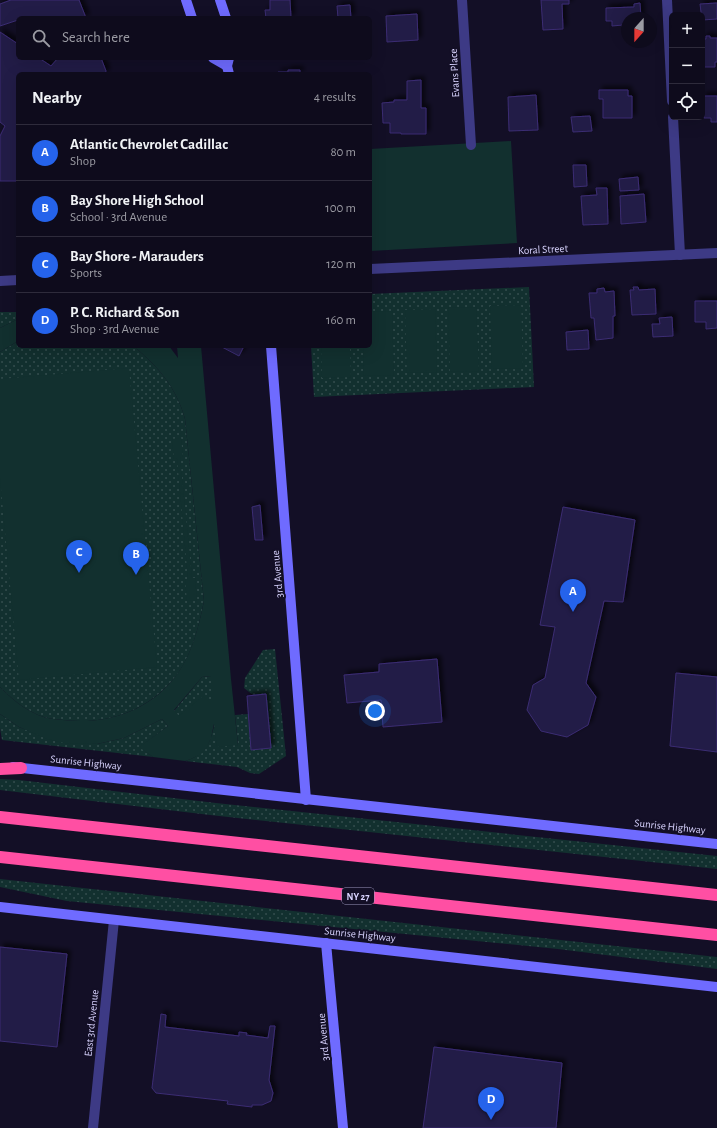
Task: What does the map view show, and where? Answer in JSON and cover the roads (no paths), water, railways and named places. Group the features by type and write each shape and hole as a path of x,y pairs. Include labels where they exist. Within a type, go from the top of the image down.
{"highway":[{"path":"0,767 21,768"},
{"path":"0,817 717,895"},
{"name":"NY 27","path":"0,857 717,935"}],"main road":[{"path":"186,0 191,16"},
{"path":"217,60 228,66"},
{"name":"3rd Avenue","path":"271,348 306,800"},
{"name":"Sunrise Highway","path":"21,768 717,844"},
{"name":"Sunrise Highway","path":"0,907 717,987"},
{"name":"3rd Avenue","path":"326,943 343,1128"}],"street":[{"name":"Evans Place","path":"462,0 471,145"},
{"path":"667,0 671,84"},
{"path":"673,120 680,255"},
{"name":"Koral Street","path":"372,269 717,253"},
{"path":"0,281 16,280"},
{"name":"East 3rd Avenue","path":"92,1128 114,920"}],"place":[{"name":"Bay Shore - Marauders","path":"79,573"},
{"name":"Bay Shore High School","path":"136,575"},
{"name":"Atlantic Chevrolet Cadillac","path":"573,612"},
{"name":"P. C. Richard & Son","path":"491,1120"}]}
